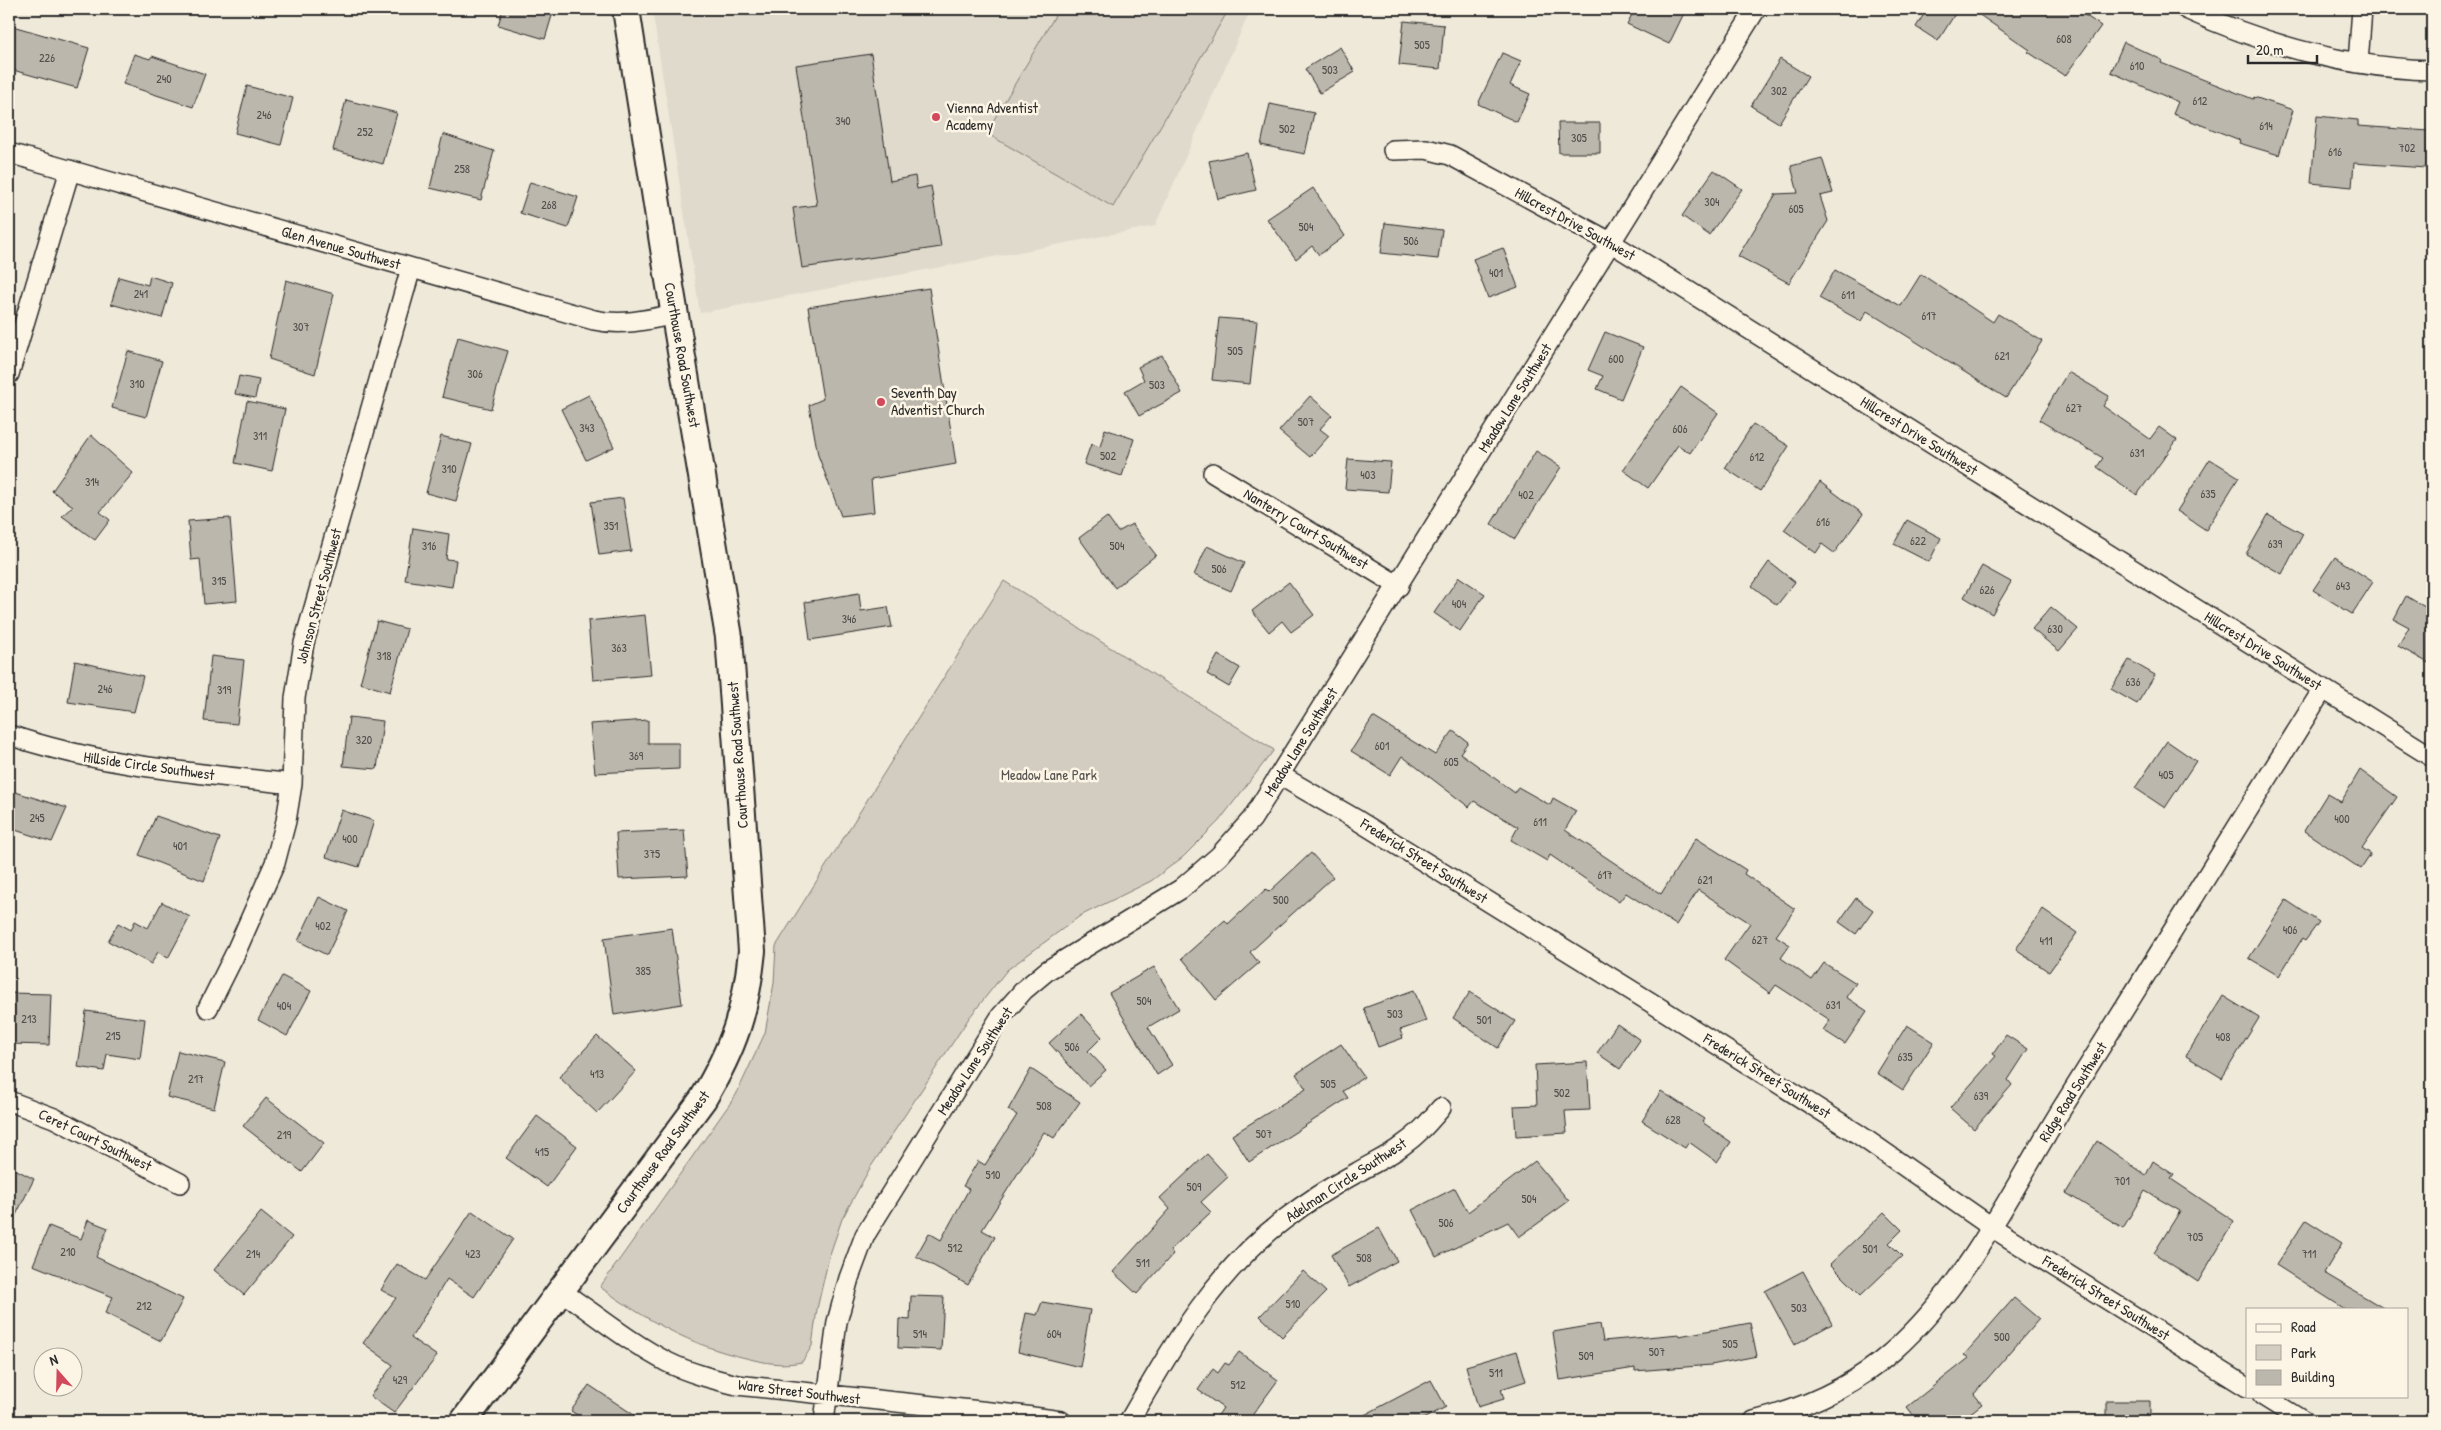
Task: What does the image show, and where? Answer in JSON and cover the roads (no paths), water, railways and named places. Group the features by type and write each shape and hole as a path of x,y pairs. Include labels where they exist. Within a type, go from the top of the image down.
{"street":[{"name":"Courthouse Road Southwest","path":"464,1421 703,1099 724,1064 738,1030 748,992 752,951 729,637 626,9"},
{"name":"Meadow Lane Southwest","path":"824,1421 837,1322 849,1278 865,1235 1000,1016 1024,990 1048,970 1181,889 1219,856 1252,819 1399,586 1610,242 1756,9"},
{"path":"2186,9 2238,31 2288,48 2358,63 2432,70"},
{"path":"2358,63 2362,9"},
{"name":"Hillcrest Drive Southwest","path":"1393,150 1426,149 1450,155 1610,242 2432,757"},
{"name":"Glen Avenue Southwest","path":"9,153 608,323 634,323 675,314"},
{"path":"9,374 70,170"},
{"name":"Johnson Street Southwest","path":"208,1008 234,956 275,862 286,821 292,784 295,698 304,643 411,268"},
{"name":"Nanterry Court Southwest","path":"1213,473 1399,586"},
{"name":"Ridge Road Southwest","path":"1754,1421 1781,1414 1820,1399 1858,1377 1892,1352 1922,1323 1993,1228 2055,1120 2323,689"},
{"name":"Hillside Circle Southwest","path":"9,735 76,755 130,766 292,784"},
{"name":"Frederick Street Southwest","path":"1280,776 1357,820 1696,1031 1858,1134 1993,1228 2246,1386"},
{"name":"Ceret Court Southwest","path":"9,1101 54,1118 180,1183"},
{"name":"Adelman Circle Southwest","path":"1129,1421 1180,1333 1213,1289 1247,1252 1282,1221 1319,1194 1403,1146 1425,1127 1441,1108"},
{"name":"Ware Street Southwest","path":"561,1290 634,1343 668,1363 699,1376 737,1385 827,1396 1018,1414 1061,1421"},
{"path":"2266,1398 2303,1421"}],"place":[{"name":"Vienna Adventist Academy","path":"936,117"},
{"name":"Seventh Day Adventist Church","path":"881,402"}],"park label":[{"name":"Meadow Lane Park","path":"1049,775"}]}
